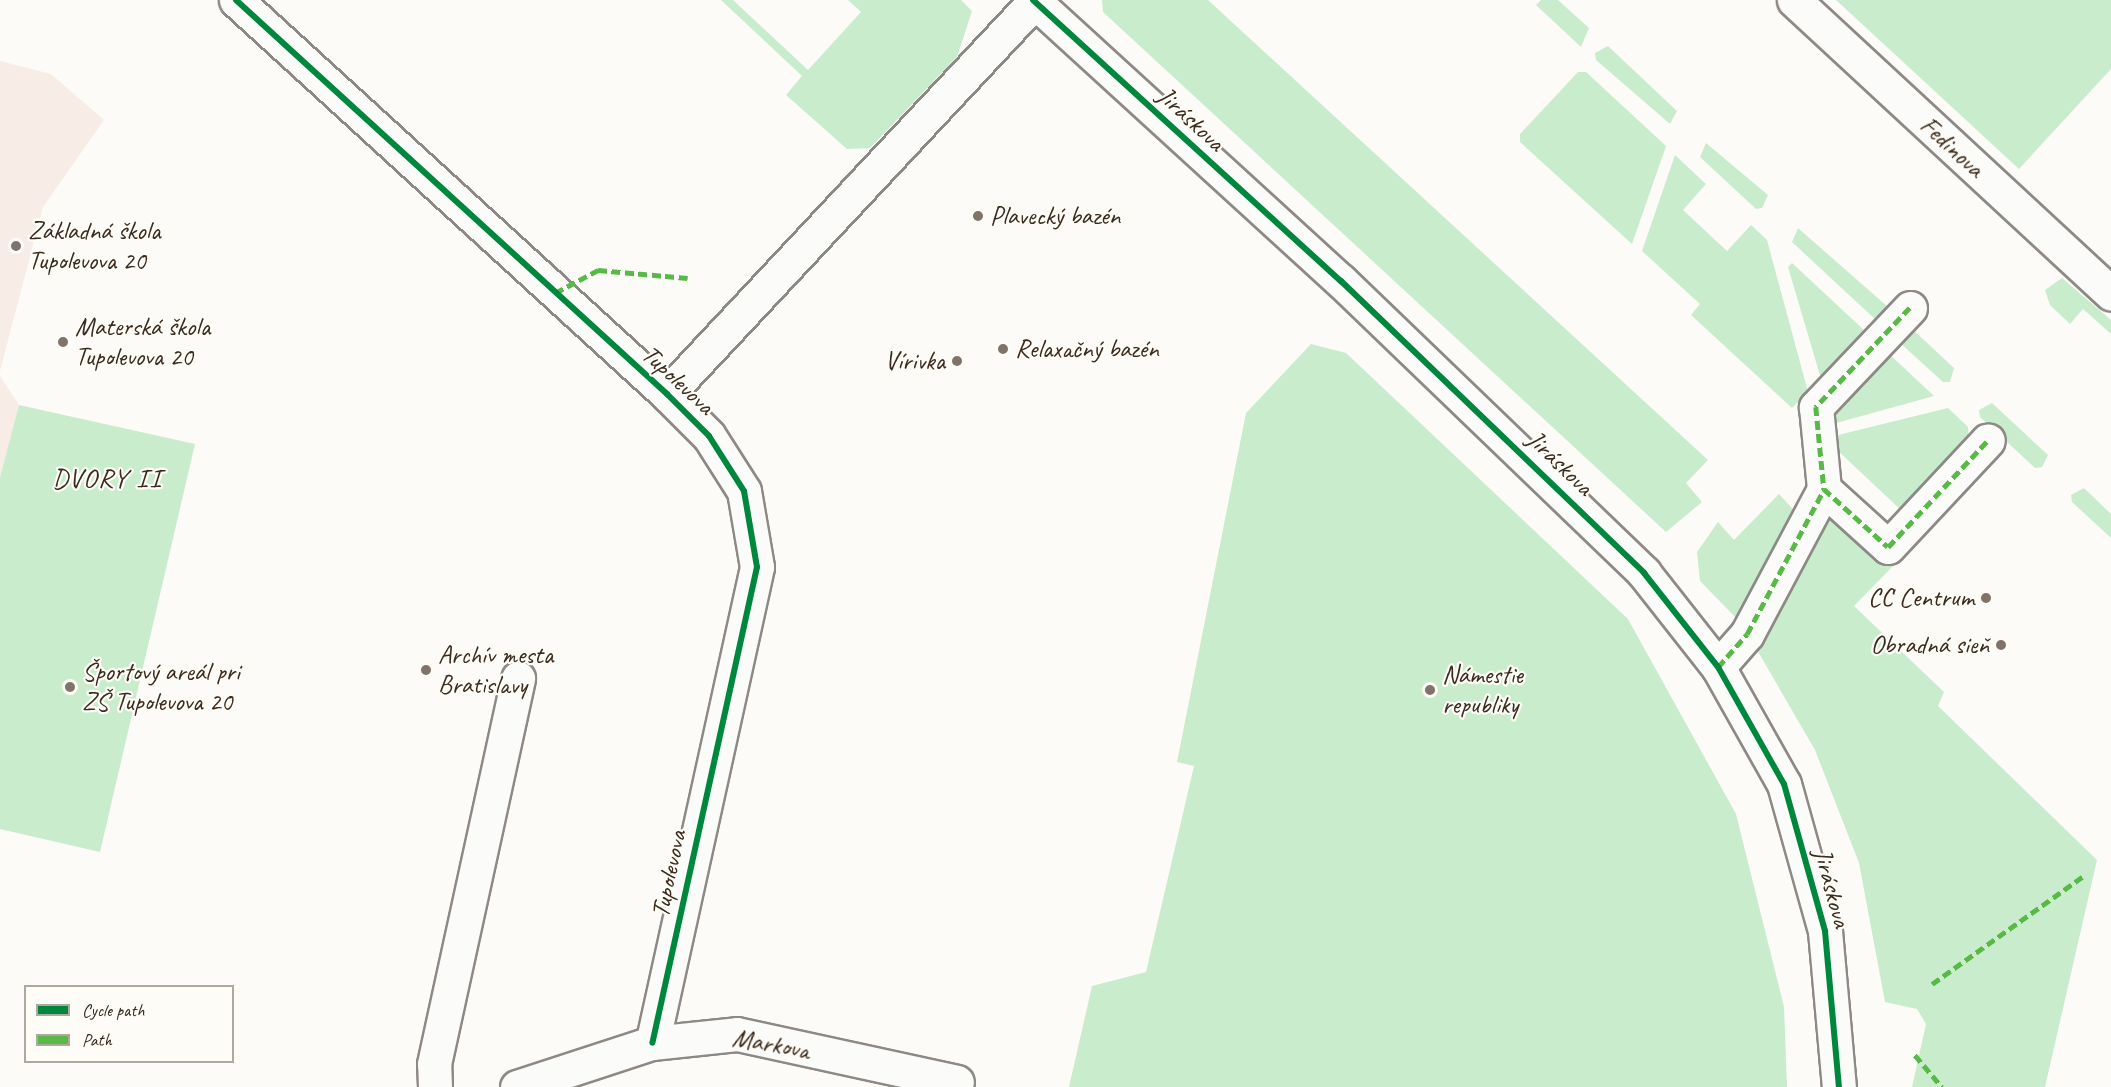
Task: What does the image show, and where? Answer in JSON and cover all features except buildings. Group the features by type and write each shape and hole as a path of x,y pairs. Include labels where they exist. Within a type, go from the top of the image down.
{"street":[{"name":"Tupolevova","path":"236,0 667,394 709,436 744,491 757,567 652,1043"},
{"name":"Tupolevova","path":"667,394 1035,0"},
{"name":"Jiráskova","path":"1035,0 1341,280 1628,556 1718,667 1784,784 1826,931 1839,1087"},
{"name":"Fedinova","path":"1794,0 2111,294"},
{"path":"1718,667 1747,634 1824,489 1816,407 1910,308"},
{"path":"1824,489 1888,547 1988,440"},
{"path":"435,1087 434,1064 518,678"},
{"name":"Markova","path":"517,1087 652,1043 737,1034 957,1082"}],"shaded area":[{"name":"Základná škola Tupolevova 20","path":"0,61 51,74 104,120 43,207 0,371"},
{"path":"0,376 19,405 3,478 0,478"}],"green space":[{"path":"721,0 733,0 808,70 861,12 848,0 961,0 972,11 957,57 870,148 847,149 786,95 802,76"},
{"path":"1102,0 1208,0 1708,460 1686,483 1702,502 1666,532 1103,12"},
{"path":"1541,0 1558,0 1589,28 1581,47 1536,5"},
{"path":"1836,0 2111,0 2111,69 2019,169"},
{"path":"1608,46 1677,111 1670,124 1596,60 1595,53"},
{"path":"1578,72 1586,72 1666,146 1632,244 1520,142 1520,134"},
{"path":"1706,143 1768,195 1762,208 1756,209 1700,157"},
{"path":"1675,155 1706,184 1683,210 1727,251 1751,225 1767,240 1808,392 1792,408 1691,315 1700,304 1642,251"},
{"path":"1798,228 1888,307 1876,320 1792,242"},
{"path":"1792,263 1865,331 1821,379 1788,267"},
{"path":"2062,278 2111,320 2111,334 2083,309 2070,324 2050,305 2045,290"},
{"path":"1911,328 1954,368 1950,382 1943,382 1898,341"},
{"name":"Námestie republiky","path":"1311,344 1346,353 1628,619 1736,814 1784,1007 1787,1087 1069,1087 1092,986 1146,972 1194,766 1177,762 1246,413"},
{"path":"1887,352 1934,396 1829,425 1824,419"},
{"path":"1992,403 2048,455 2042,467 2035,468 1980,417 1979,410"},
{"name":"Športový areál pri ZŠ Tupolevova 20","path":"19,405 195,444 100,852 0,829 0,478"},
{"path":"1948,408 1968,427 1969,440 1902,511 1835,448 1834,436"},
{"path":"2084,488 2111,514 2111,538 2072,502 2071,495"},
{"path":"1779,494 1811,529 1828,508 1896,563 1854,606 1944,692 1938,706 2097,860 2045,1087 1912,1087 1926,1024 1917,1009 1885,1002 1859,863 1815,750 1742,624 1700,581 1697,552 1718,522 1734,540"}],"marked path":[{"path":"555,293 598,270 688,278"},
{"path":"1910,308 1816,407 1824,489 1888,547 1988,440"},
{"path":"1718,667 1747,634 1824,489"},
{"path":"1932,984 2085,875"},
{"path":"1915,1055 1942,1087"}],"cycle path":[{"path":"236,0 667,394 709,436 744,491 757,567 652,1043"},
{"path":"1033,0 1341,281 1644,573 1718,667 1784,784 1825,931 1839,1087"}],"place":[{"name":"Plavecký bazén","path":"978,216"},
{"name":"Základná škola Tupolevova 20","path":"16,246"},
{"name":"Materská škola Tupolevova 20","path":"63,342"},
{"name":"Relaxačný bazén","path":"1003,349"},
{"name":"Vírivka","path":"957,361"},
{"name":"CC Centrum","path":"1986,598"},
{"name":"Obradná sieň","path":"2001,645"},
{"name":"Archív mesta Bratislavy","path":"426,670"},
{"name":"Športový areál pri ZŠ Tupolevova 20","path":"70,687"},
{"name":"Námestie republiky","path":"1430,690"}],"district":[{"name":"DVORY II","path":"107,479"}]}
